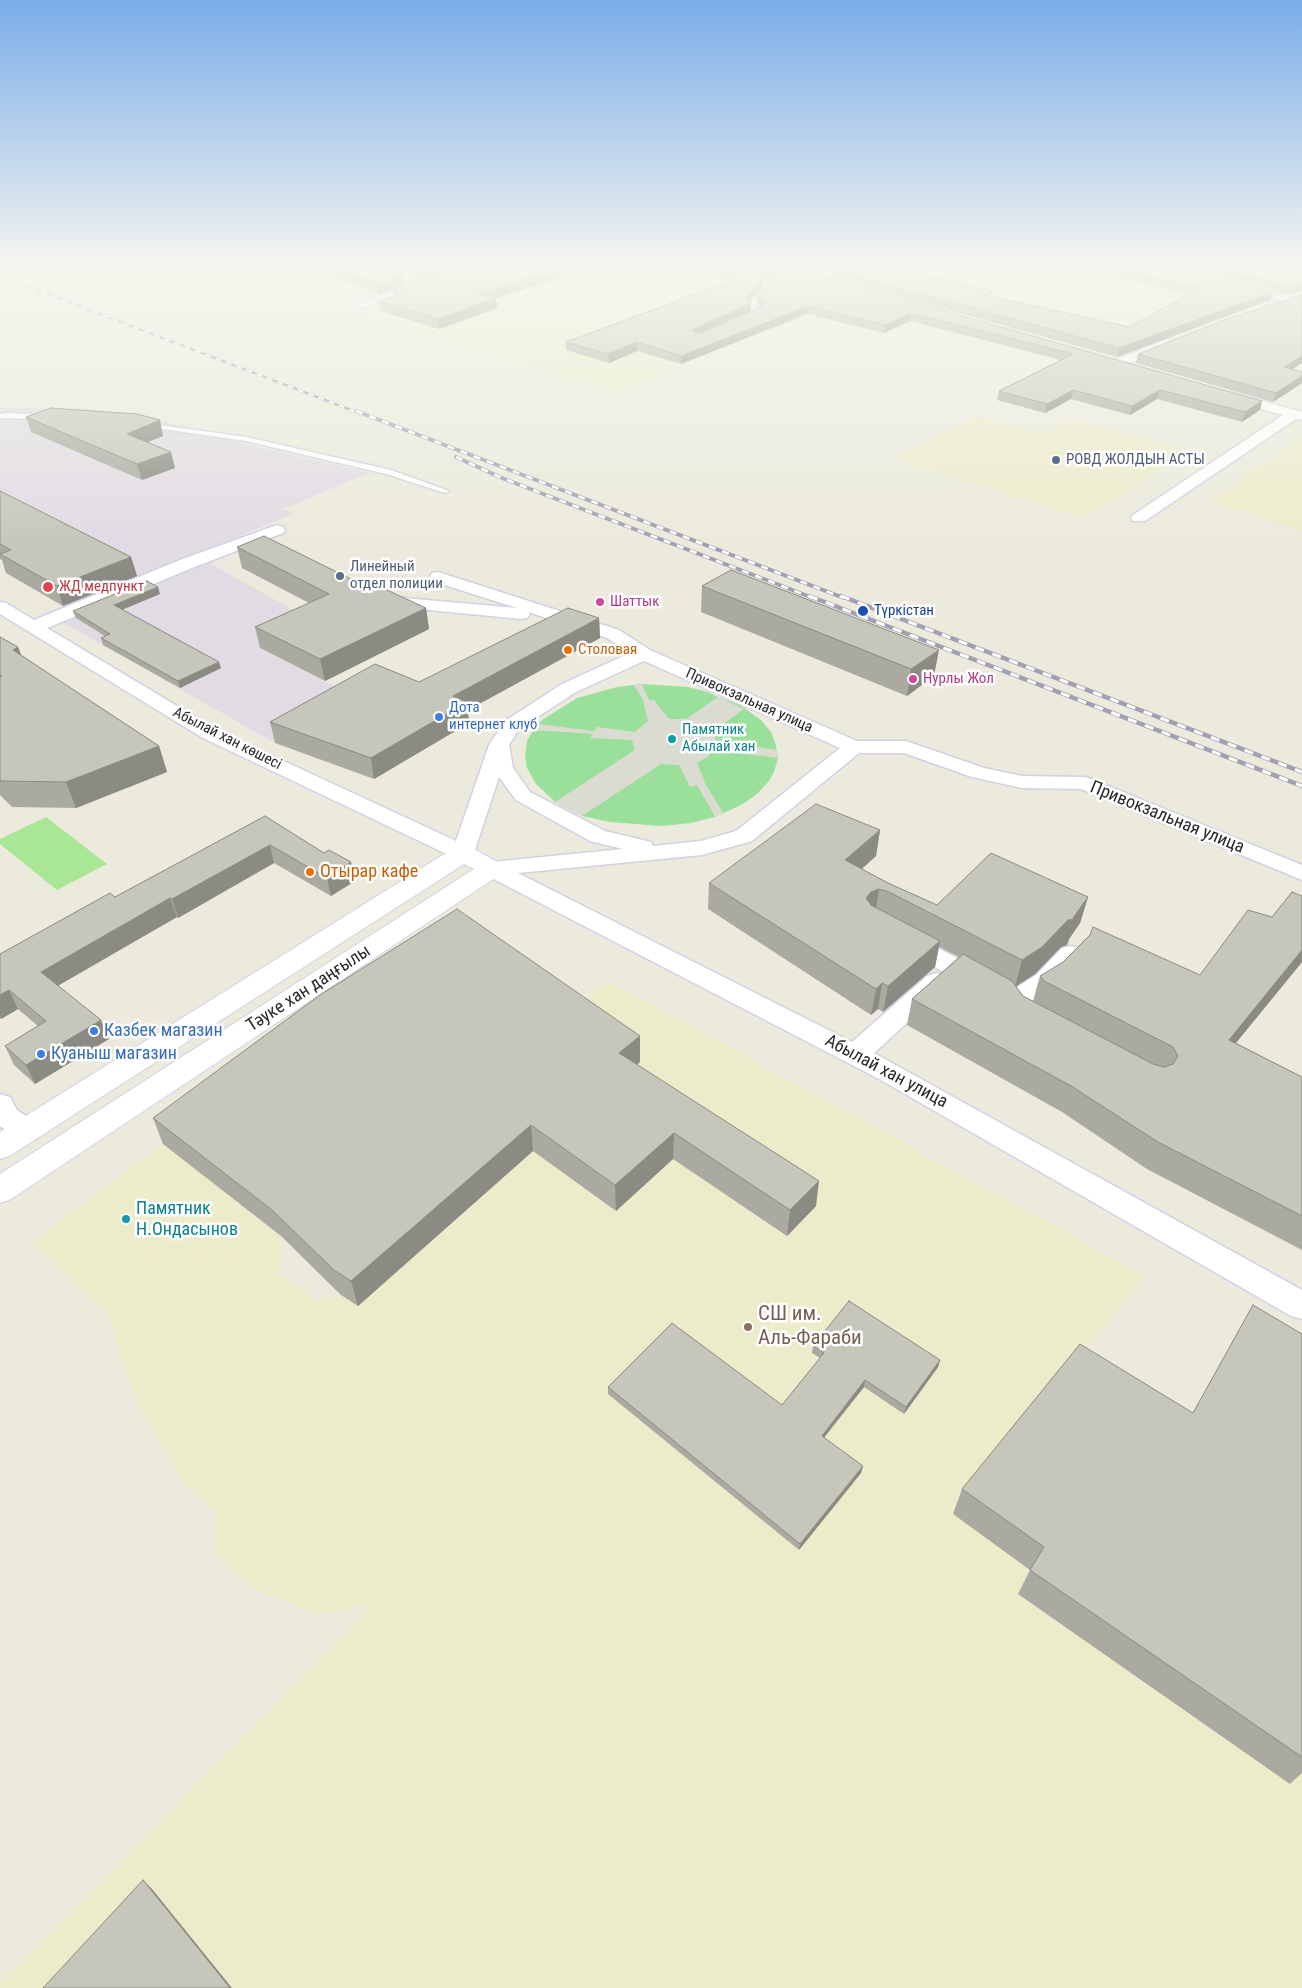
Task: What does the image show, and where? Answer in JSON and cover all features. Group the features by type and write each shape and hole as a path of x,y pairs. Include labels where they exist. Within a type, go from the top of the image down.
{"street":[{"path":"1122,359 1112,362 1136,369"},
{"path":"1220,393 1298,415"},
{"path":"1139,518 1298,415"},
{"path":"33,627 186,564 277,530"},
{"name":"Привокзальная улица","path":"438,577 613,634 644,654 854,747 906,747 979,773 1022,782 1084,783 1302,873"},
{"name":"Привокзальная улица","path":"404,603 511,614 556,614"},
{"name":"Абылай хан көшесі","path":"0,607 210,734 462,853"},
{"path":"462,853 499,745 512,725 569,688 618,664 644,654"},
{"path":"499,745 503,768 522,796 598,836 661,852"},
{"path":"492,869 702,848 744,836 854,747"},
{"name":"Абылай хан улица","path":"462,853 855,1055 1302,1306"},
{"name":"Тәуке хан даңғылы","path":"0,1147 462,853"},
{"name":"Тәуке хан даңғылы","path":"0,1190 492,869"},
{"path":"885,930 1015,1000 1026,1015 1035,1019"},
{"path":"1015,1000 1045,981 1071,954"},
{"path":"855,1055 955,966"},
{"path":"0,1104 7,1117 26,1131"}],"lane":[{"path":"0,416 56,418"},
{"path":"135,424 246,439 388,472 445,491"}],"shaded area":[{"path":"505,359 699,359 615,393"},
{"path":"0,407 133,413 233,441 369,473 283,509 293,514 128,582 25,532 0,510"},
{"path":"976,416 1042,434 1070,419 1190,450 1084,519 896,459"},
{"path":"1302,438 1302,531 1209,501"},
{"path":"209,563 299,613 260,649 356,697 275,743 62,622"},
{"path":"642,684 649,700 654,700 669,719 686,719 718,697 744,709 714,731 716,741 777,750 778,758 713,750 707,757 697,763 706,785 723,813 715,817 697,785 690,787 679,765 661,764 582,816 555,802 635,750 632,740 590,738 593,734 533,730 535,727 538,724 594,731 597,727 635,732 648,721 643,700 634,685"},
{"path":"610,981 1145,1276 953,1514 1032,1571 1302,1746 1302,1988 0,1988 0,1985 373,1604 314,1615 250,1586 215,1554 217,1513 184,1484 134,1398 108,1314 32,1243 163,1144 281,1236 279,1274 316,1300 341,1295 571,1012"}],"green space":[{"path":"642,684 688,687 708,692 740,705 761,720 771,732 778,758 769,781 756,795 741,805 715,817 691,823 661,826 610,822 582,816 555,802 536,784 527,768 525,756 527,741 535,727 542,720 577,698 617,687"},
{"path":"46,817 107,864 57,890 0,844 0,839"}],"building":[{"path":"1063,359 1113,359 1262,401 1245,412 1160,390 1132,406 1073,390 1047,404 999,391"},
{"path":"1155,359 1297,359 1284,367 1302,372 1302,376 1276,393"},
{"path":"51,408 137,414 160,420 127,434 171,452 137,464 26,417"},
{"path":"0,491 131,557 57,586 0,554 11,550 0,544"},
{"path":"264,536 357,582 363,579 426,608 320,659 255,627 329,594 237,547"},
{"path":"731,570 939,650 911,669 702,586"},
{"path":"147,581 158,587 114,605 219,662 178,681 101,638 110,634 73,611"},
{"path":"568,608 599,618 453,696 467,702 371,758 270,722 375,664 419,682"},
{"path":"0,637 18,647 13,650 159,746 66,782 1,781 0,677 2,676 0,675"},
{"path":"816,804 880,830 845,860 888,883 937,905 991,853 1088,897 1073,918 1075,919 1068,920 1042,947 1022,960 889,892 879,889 871,892 866,898 871,905 940,941 888,986 882,983 876,989 709,883"},
{"path":"265,816 324,853 329,850 351,862 327,878 270,845 172,899 170,898 41,972 101,1020 26,1065 5,1046 46,1021 9,990 0,995 0,954 110,893 115,897"},
{"path":"1292,892 1302,896 1302,950 1229,1040 1302,1077 1302,1216 1158,1142 1071,1086 912,999 963,954 1012,981 1023,996 1153,1064 1164,1067 1173,1064 1178,1056 1173,1047 1044,981 1040,976 1063,962 1090,935 1093,927 1200,975 1248,910 1272,917"},
{"path":"457,909 640,1036 619,1053 819,1181 790,1210 674,1133 615,1185 531,1125 351,1281 334,1270 272,1210 153,1118 320,995"},
{"path":"849,1301 940,1360 906,1407 865,1380 822,1436 863,1466 800,1544 608,1387 672,1323 782,1405 824,1353 813,1346"},
{"path":"1253,1305 1302,1334 1302,1757 1030,1570 1044,1547 962,1489 1080,1344 1193,1413"},
{"path":"143,1880 230,1988 43,1988"}],"railway":[{"path":"217,359 359,413"},
{"path":"356,411 844,598"},
{"path":"456,457 502,478 813,598"},
{"path":"809,596 1302,786"},
{"path":"841,596 1302,772"}],"place":[{"name":"РОВД ЖОЛДЫН АСТЫ","path":"1056,460"},
{"name":"Линейный отдел полиции","path":"340,576"},
{"name":"ЖД медпункт","path":"48,587"},
{"name":"Шаттык","path":"600,602"},
{"name":"Түркістан","path":"863,611"},
{"name":"Столовая","path":"568,650"},
{"name":"Нурлы Жол","path":"913,679"},
{"name":"Дота интернет клуб","path":"439,717"},
{"name":"Памятник Абылай хан","path":"672,739"},
{"name":"Отырар кафе","path":"310,872"},
{"name":"Казбек магазин","path":"94,1031"},
{"name":"Куаныш магазин","path":"41,1054"},
{"name":"Памятник Н.Ондасынов","path":"126,1219"},
{"name":"СШ им. Аль-Фараби","path":"748,1327"}]}
